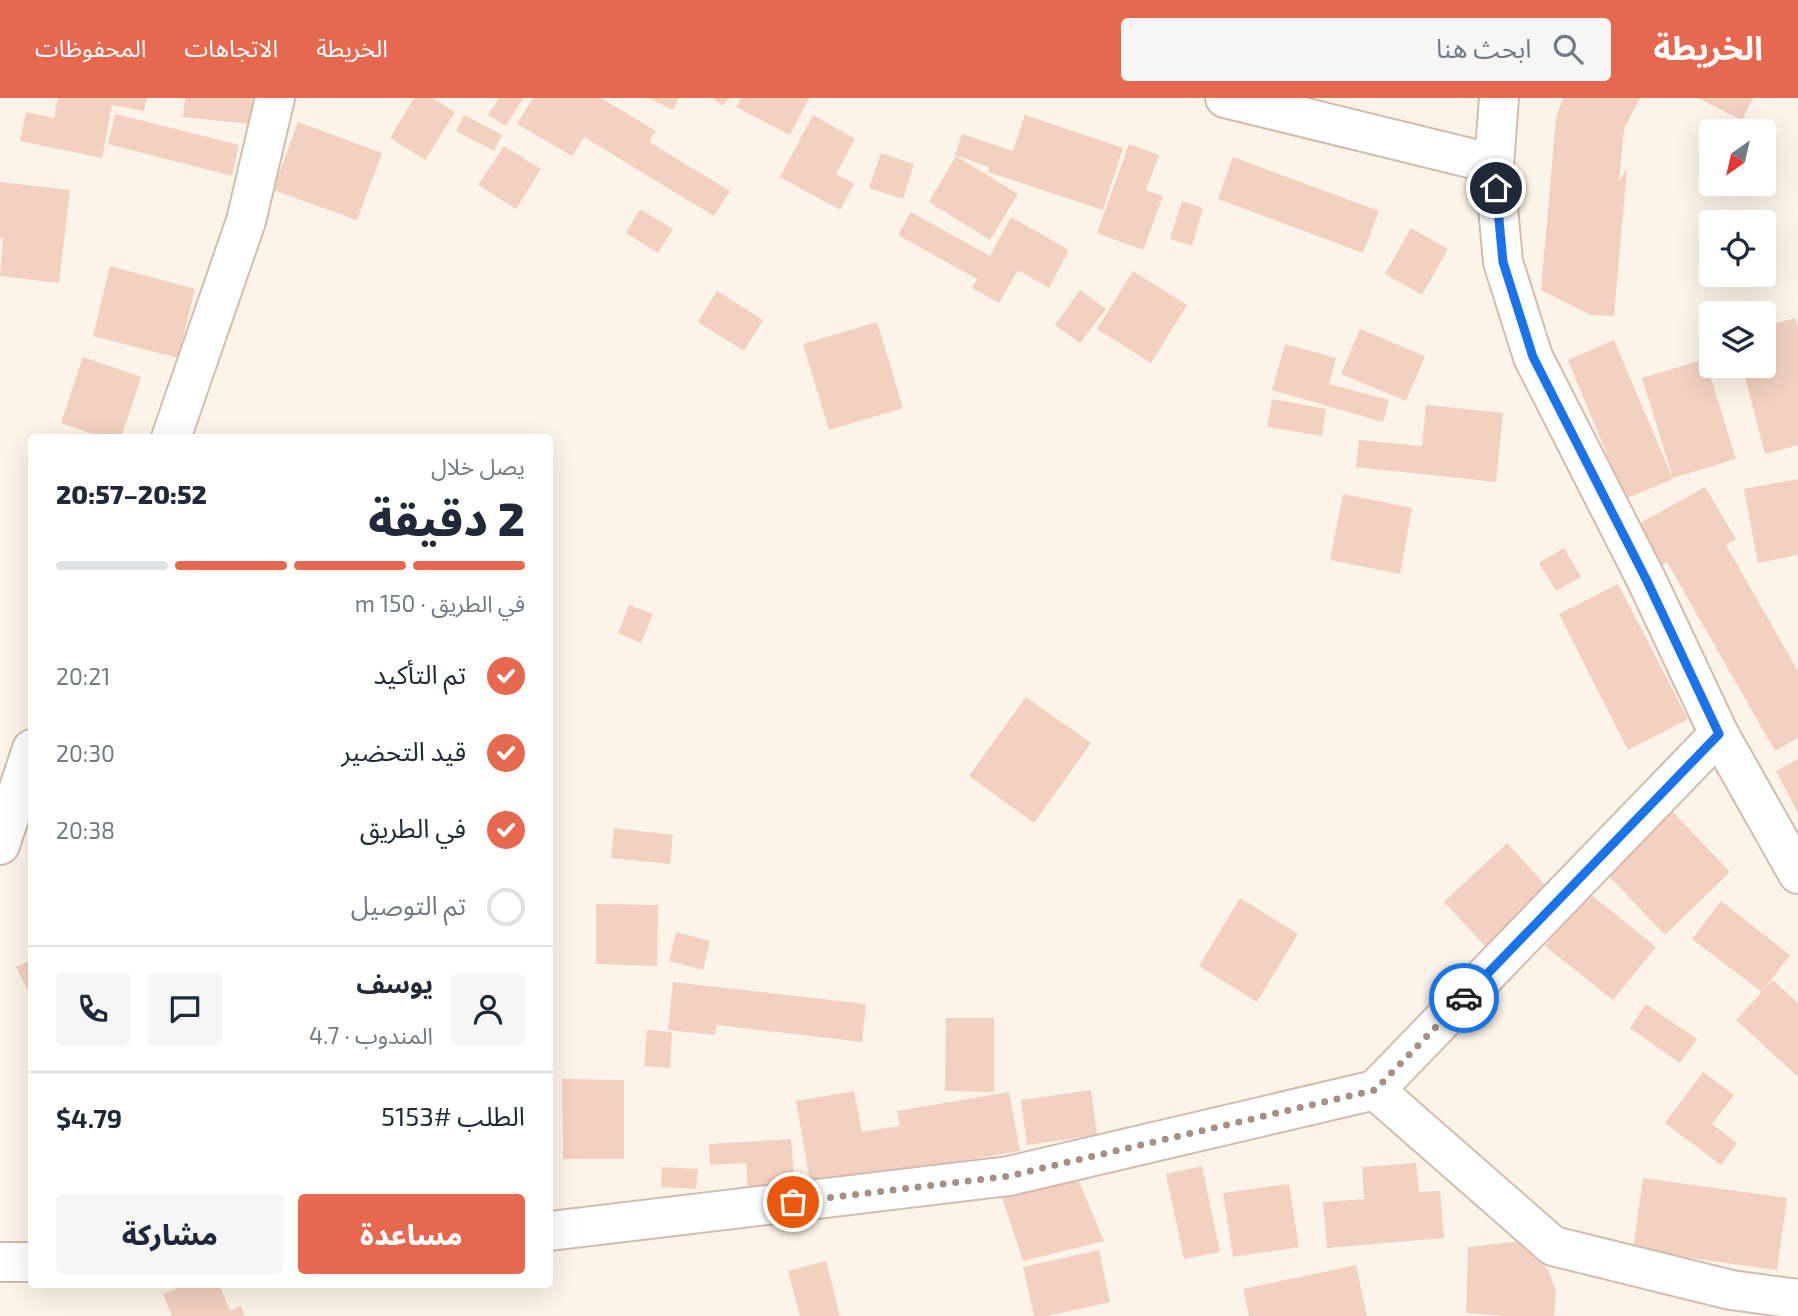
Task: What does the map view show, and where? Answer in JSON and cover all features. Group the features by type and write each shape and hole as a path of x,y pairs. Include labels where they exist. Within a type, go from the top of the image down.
{"street":[{"path":"172,434 246,221 275,98"},
{"path":"1225,98 1494,164"},
{"path":"1499,98 1494,164 1503,262 1533,357 1647,581 1719,734 1798,874"},
{"path":"553,1231 1009,1176 1375,1090 1719,734"},
{"path":"0,845 28,761"},
{"path":"1375,1090 1553,1246 1731,1290 1798,1298"},
{"path":"0,1262 28,1262"}],"building":[{"path":"58,98 147,98 144,111 112,105 102,158 20,141 26,112 54,118"},
{"path":"185,98 253,98 250,124 183,117"},
{"path":"414,98 432,98 455,112 425,160 390,138"},
{"path":"499,98 523,98 506,126 488,115"},
{"path":"533,98 601,98 656,131 649,142 730,191 714,216 584,137 572,156 517,124"},
{"path":"648,98 679,98 673,110"},
{"path":"712,98 729,98 723,106"},
{"path":"741,98 809,98 790,135 736,107"},
{"path":"1563,98 1640,98 1624,129 1619,182 1627,168 1614,316 1591,315 1541,290 1556,118"},
{"path":"1698,98 1753,98 1742,119"},
{"path":"115,114 239,145 232,176 108,144"},
{"path":"464,115 502,135 494,151 456,131"},
{"path":"813,115 855,139 836,174 854,184 840,210 780,177"},
{"path":"1025,115 1123,148 1103,210 988,172 989,167 955,155 962,134 1013,151"},
{"path":"298,122 382,153 357,220 273,190"},
{"path":"1129,144 1159,155 1146,190 1163,196 1143,250 1097,233"},
{"path":"504,146 541,169 516,209 478,185"},
{"path":"881,153 914,164 903,199 869,188"},
{"path":"956,156 1018,194 990,240 929,202"},
{"path":"1233,157 1379,211 1363,253 1218,199"},
{"path":"0,182 70,190 59,283 0,276 3,238 0,238"},
{"path":"1182,201 1203,208 1192,246 1170,239"},
{"path":"640,209 673,229 658,253 626,233"},
{"path":"911,212 990,256 1011,217 1069,250 1049,288 1018,270 999,303 972,288 977,279 898,235"},
{"path":"1411,228 1448,249 1422,295 1385,274"},
{"path":"110,266 195,289 178,358 93,336"},
{"path":"1133,271 1187,305 1151,363 1097,329"},
{"path":"1080,290 1106,309 1080,343 1055,325"},
{"path":"717,291 763,320 744,351 698,322"},
{"path":"1796,318 1798,327 1798,445 1765,454 1745,378 1776,378 1776,323"},
{"path":"877,322 903,408 829,430 803,344"},
{"path":"1360,329 1425,356 1406,401 1341,374"},
{"path":"1614,340 1673,479 1625,499 1568,360"},
{"path":"1285,344 1336,358 1329,384 1389,400 1383,422 1272,390"},
{"path":"83,357 141,377 122,434 93,434 61,423"},
{"path":"1699,361 1699,378 1711,378 1736,459 1673,478 1642,378"},
{"path":"1272,399 1326,409 1322,436 1267,427"},
{"path":"1426,405 1503,413 1496,482 1356,467 1359,440 1422,446"},
{"path":"1798,479 1798,555 1758,563 1744,489"},
{"path":"1705,487 1736,539 1726,545 1798,671 1798,738 1775,751 1667,562 1651,571 1628,530"},
{"path":"1343,494 1412,508 1400,574 1330,560"},
{"path":"1564,548 1581,577 1556,591 1539,563"},
{"path":"1618,584 1688,719 1628,750 1559,614"},
{"path":"629,605 653,614 641,643 618,633"},
{"path":"1026,697 1091,743 1034,823 969,776"},
{"path":"1798,759 1798,813 1776,771"},
{"path":"1673,812 1730,872 1665,935 1607,874"},
{"path":"614,828 673,835 670,864 611,858"},
{"path":"1507,843 1548,888 1485,946 1444,902"},
{"path":"1589,893 1656,947 1613,1000 1545,946"},
{"path":"1240,898 1298,934 1257,1002 1199,966"},
{"path":"1721,901 1790,955 1762,992 1692,939"},
{"path":"596,904 658,905 657,966 596,964"},
{"path":"676,932 710,941 703,970 669,961"},
{"path":"28,962 28,991 16,967"},
{"path":"1773,980 1798,1003 1798,1077 1736,1020"},
{"path":"673,982 866,1004 862,1042 717,1025 715,1035 668,1030"},
{"path":"1646,1004 1697,1039 1680,1063 1630,1028"},
{"path":"946,1018 994,1018 994,1092 945,1091"},
{"path":"647,1030 672,1032 670,1068 644,1066"},
{"path":"1703,1072 1734,1095 1712,1124 1737,1143 1721,1165 1665,1123"},
{"path":"562,1079 624,1080 624,1159 563,1159"},
{"path":"1091,1090 1097,1135 1027,1145 1021,1100"},
{"path":"854,1091 862,1132 900,1126 897,1111 1009,1092 1020,1151 811,1187 796,1101"},
{"path":"791,1139 795,1191 748,1194 746,1163 710,1165 709,1144"},
{"path":"1416,1163 1419,1192 1440,1191 1444,1238 1327,1248 1323,1202 1364,1199 1362,1167"},
{"path":"1202,1166 1220,1252 1184,1259 1166,1174"},
{"path":"662,1167 698,1169 696,1189 661,1187"},
{"path":"1077,1177 1104,1241 1023,1261 999,1188"},
{"path":"1643,1178 1787,1198 1777,1270 1633,1250"},
{"path":"1289,1184 1299,1247 1233,1257 1223,1193"},
{"path":"1523,1241 1548,1270 1556,1291 1554,1316 1466,1313 1468,1247"},
{"path":"1099,1250 1110,1302 1047,1316 1034,1316 1023,1267"},
{"path":"826,1261 840,1316 800,1316 788,1271"},
{"path":"1356,1265 1367,1316 1249,1316 1243,1289"},
{"path":"177,1288 221,1288 230,1311 241,1306 245,1316 172,1316 163,1294"}],"way so far":[{"path":"793,1202 1009,1176 1375,1090 1464,998"}],"route":[{"path":"1464,998 1719,734 1647,581 1533,357 1503,262 1496,188"}]}
